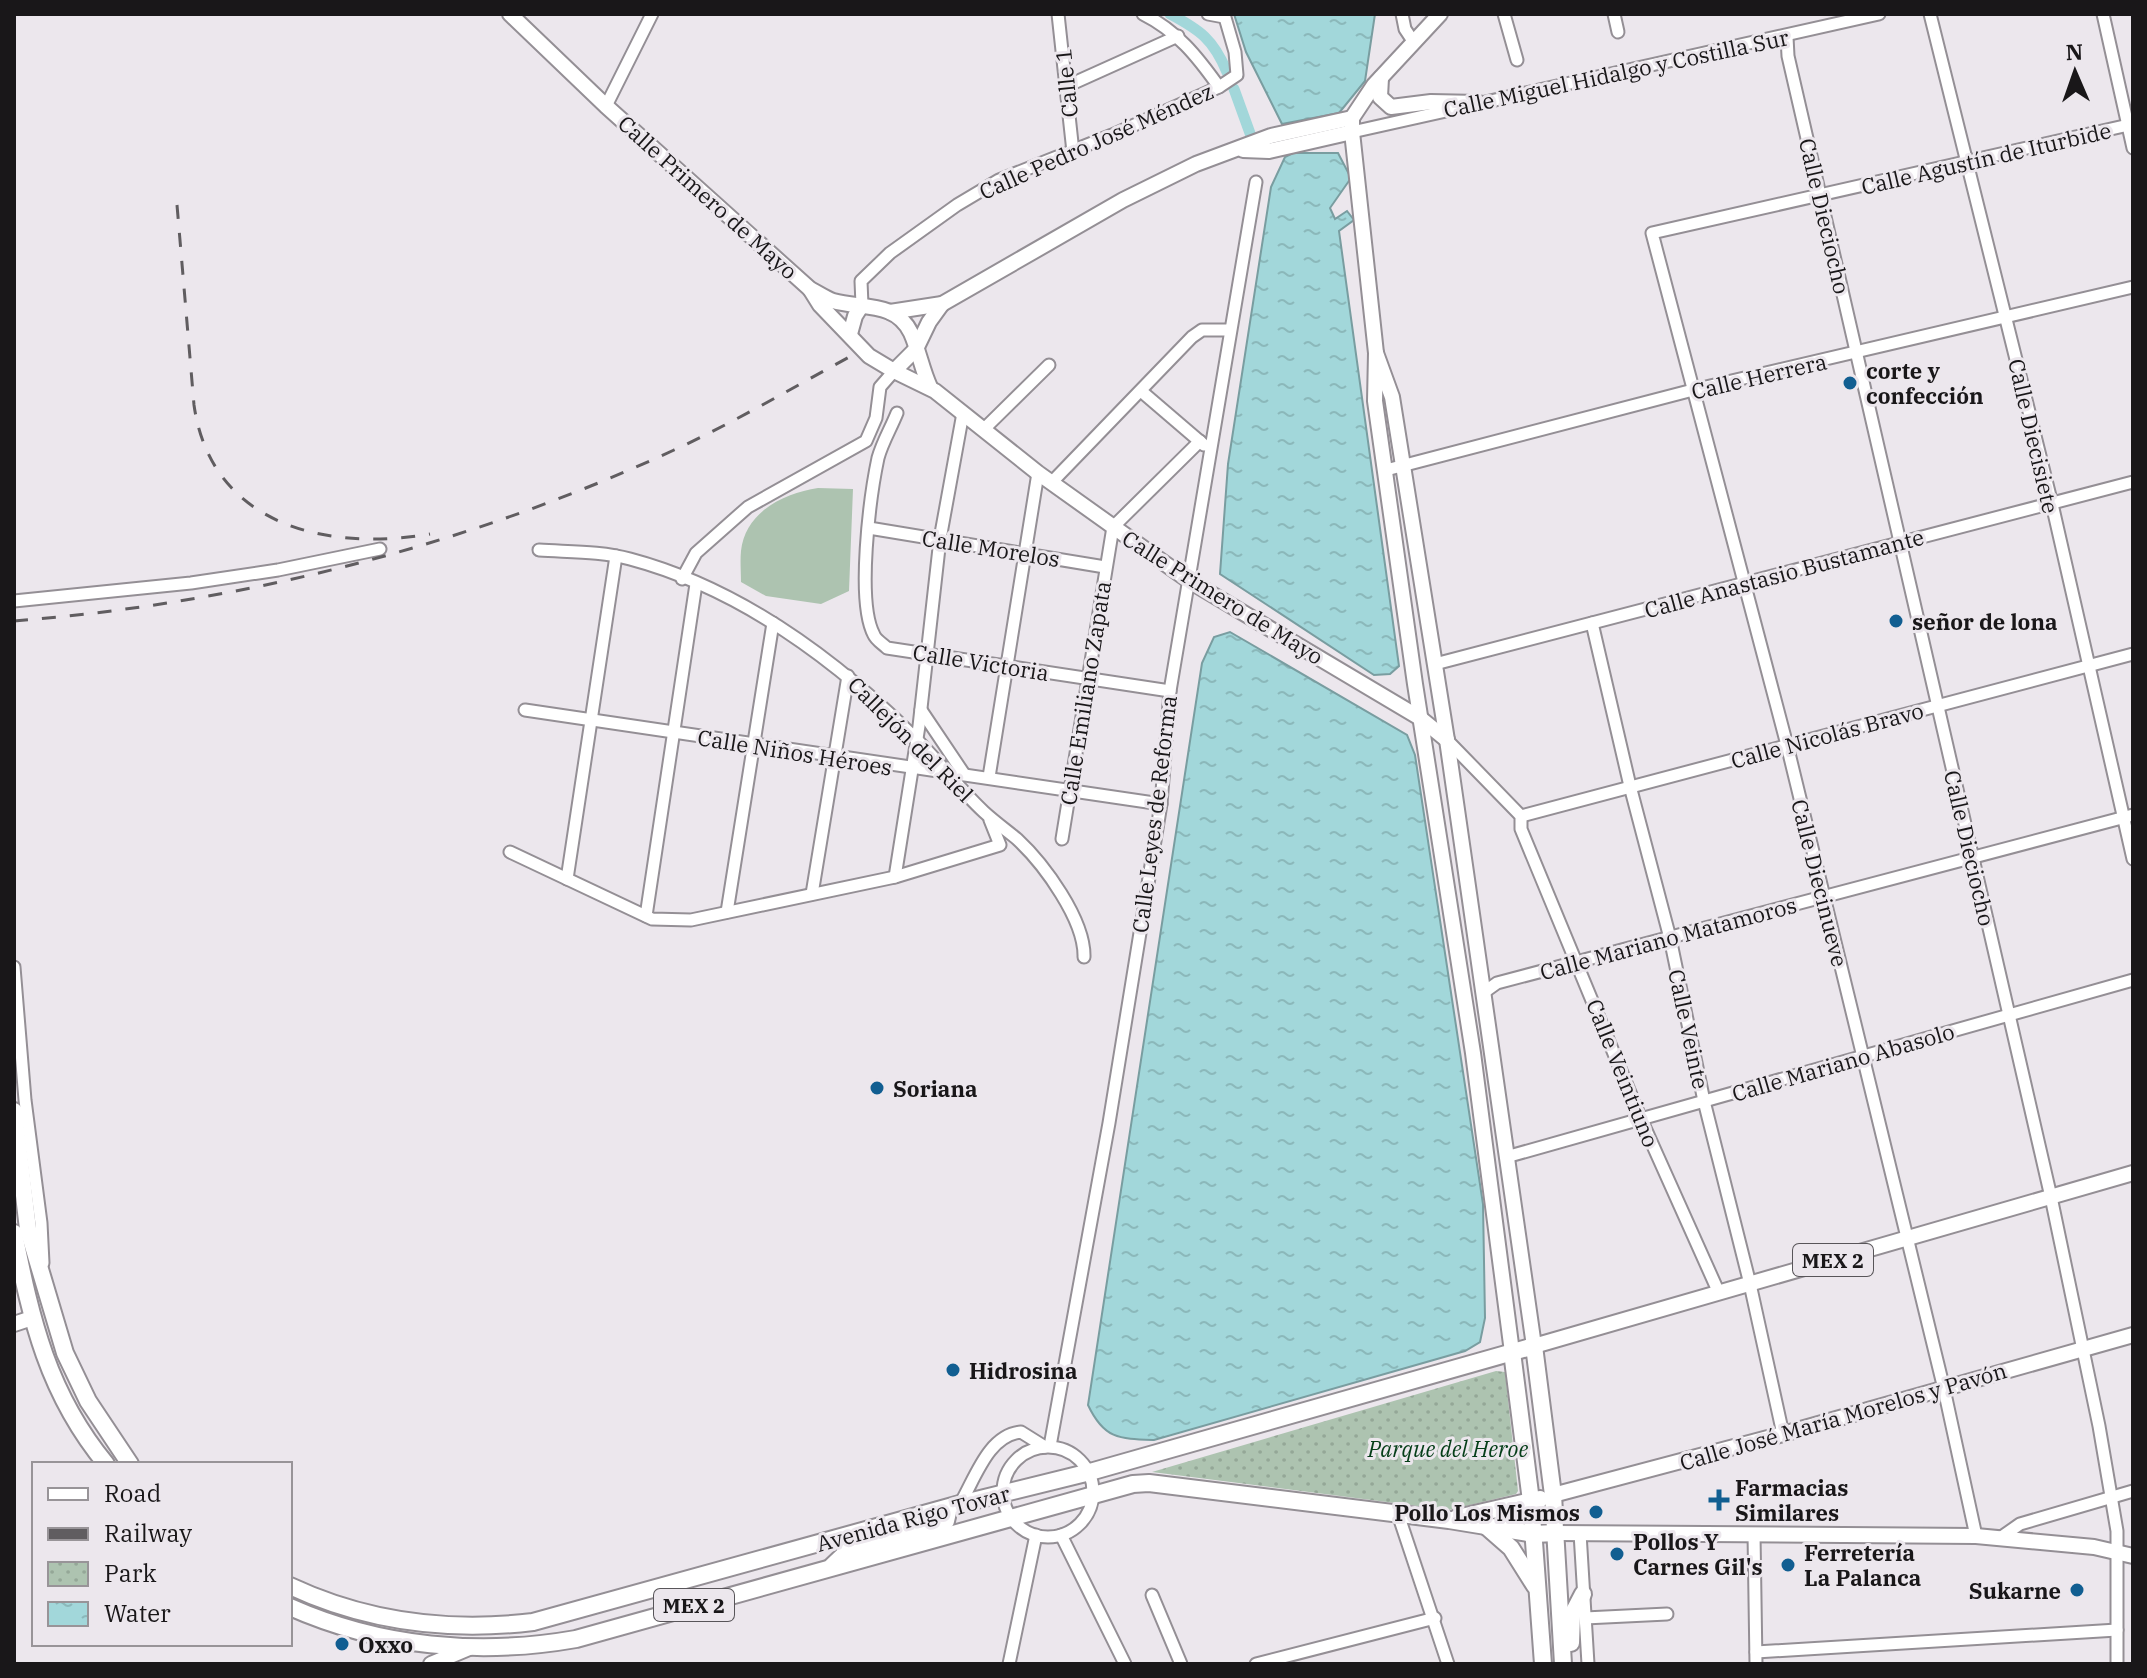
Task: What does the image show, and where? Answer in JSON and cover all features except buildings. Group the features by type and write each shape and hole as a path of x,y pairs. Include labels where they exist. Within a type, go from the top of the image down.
{"highway":[{"path":"14,1111 28,1229 65,1353"},
{"path":"14,1234 43,1355 61,1398 89,1444 104,1462"},
{"path":"32,1318 51,1333 65,1353 88,1401 129,1462"},
{"name":"Avenida Rigo Tovar","path":"292,1587 325,1602 376,1616 428,1625 480,1627 533,1622 954,1506 1090,1472 1534,1346"},
{"path":"1534,1346 1553,1495 1563,1664"},
{"path":"1512,1352 1531,1501 1543,1664"},
{"name":"Avenida Rigo Tovar","path":"292,1608 319,1620 371,1635 469,1648 511,1648 576,1639 1133,1484 1160,1482 1398,1514"},
{"name":"MEX 2","path":"1398,1514 1449,1520 1553,1495"},
{"path":"828,1569 851,1548 936,1528 946,1521 954,1506"},
{"path":"1449,1520 1534,1534 1556,1533"},
{"path":"1486,1526 1511,1548 1539,1594"},
{"path":"721,1571 727,1595"},
{"path":"1569,1664 1572,1615 1583,1594"}],"main road":[{"name":"Calle Primero de Mayo","path":"510,14 606,106 810,289 832,301 882,307 890,312"},
{"path":"1440,14 1381,77 1352,125 1376,353 1375,401 1420,718 1473,1053 1512,1352"},
{"path":"1381,77 1380,97 1391,107 1431,102 1479,103"},
{"path":"890,312 942,304 1135,193 1196,164 1271,136 1352,125"},
{"name":"Calle Primero de Mayo","path":"810,289 820,305 869,356 930,387 1038,473 1188,580 1420,718 1447,740"},
{"path":"894,371 916,349 942,304"},
{"path":"850,334 862,305"},
{"path":"890,312 900,318 910,331 930,387"},
{"path":"1376,353 1392,397 1435,664 1534,1346"},
{"path":"1394,703 1409,695 1415,684"},
{"name":"MEX 2","path":"1534,1346 2133,1173"},
{"path":"14,1324 32,1318"},
{"name":"Calle José María Morelos y Pavón","path":"1553,1495 2133,1335"},
{"path":"1556,1533 1976,1536 2085,1546 2133,1556"},
{"path":"431,1664 469,1648"}],"street":[{"name":"Calle Primero de Mayo","path":"606,106 652,14"},
{"name":"Calle 1","path":"1058,14 1073,152"},
{"path":"1143,14 1178,36 1219,87"},
{"path":"1208,14 1224,16"},
{"path":"1402,14 1405,29 1413,41"},
{"path":"1504,14 1517,60"},
{"path":"1614,14 1618,32"},
{"name":"Calle Miguel Hidalgo y Costilla Sur","path":"1352,125 1479,103 1787,37 1879,14"},
{"name":"Calle Diecisiete","path":"1930,14 2052,504 2088,667 2129,816 2133,859"},
{"path":"2103,14 2133,148"},
{"name":"Calle Pedro José Méndez","path":"862,305 861,281 890,253 957,205 999,180 1073,152 1219,87 1237,75 1235,52 1224,16"},
{"path":"1067,86 1178,36"},
{"name":"Calle Dieciocho","path":"1787,37 1788,56 1855,354 2051,1197 2099,1426 2117,1531 2117,1664"},
{"name":"Calle Agustín de Iturbide","path":"1652,233 2130,125"},
{"name":"Calle Leyes de Reforma","path":"1047,1446 1109,1123 1161,804 1170,691 1256,182"},
{"name":"Calle Diecinueve","path":"1652,233 1787,745 1908,1238 1976,1536"},
{"name":"Calle Herrera","path":"1386,470 1693,390 2133,287"},
{"path":"1052,482 1202,330 1230,330"},
{"path":"983,430 1049,365"},
{"path":"682,579 696,553 748,507 866,441 876,418 880,387 894,371"},
{"path":"1141,391 1210,452"},
{"path":"873,529 879,455 897,413"},
{"path":"895,877 921,710 940,539 963,413"},
{"path":"866,441 879,455"},
{"path":"1113,527 1200,441"},
{"path":"989,777 1038,473"},
{"name":"Calle Anastasio Bustamante","path":"1435,664 2133,482"},
{"name":"Calle Emiliano Zapata","path":"1062,839 1113,527"},
{"name":"Calle Morelos","path":"873,529 1105,567"},
{"name":"Calle Victoria","path":"873,529 865,597 874,635 887,648 1170,691"},
{"path":"14,601 191,583 278,570 380,549"},
{"name":"Callejón del Riel","path":"539,550 616,556 682,579 773,623 809,645 917,739 944,772 988,816 1019,841 1058,888 1085,943 1084,957"},
{"path":"567,879 616,556"},
{"path":"646,916 696,584"},
{"path":"727,912 773,623"},
{"name":"Calle Veinte","path":"1592,623 1670,938 1704,1101 1750,1284 1783,1434"},
{"name":"Calle Nicolás Bravo","path":"1521,816 2133,654"},
{"path":"812,894 848,676"},
{"name":"Calle Niños Héroes","path":"525,710 1161,804"},
{"path":"921,710 964,774"},
{"name":"Calle Veintiuno","path":"1447,740 1521,816 1521,829 1641,1119 1719,1293"},
{"path":"510,852 652,919 691,920 895,877 1000,845 988,816"},
{"name":"Calle Mariano Matamoros","path":"1483,993 1497,983 2129,816"},
{"path":"14,967 44,1279"},
{"name":"Calle Mariano Abasolo","path":"1506,1157 2133,980"},
{"path":"954,1506 993,1446 1006,1435 1029,1434 1047,1446 1069,1451 1090,1472 1094,1495 1091,1508 1084,1520 1061,1535 1036,1535 1021,1528 1010,1516 1003,1493 1004,1481 1016,1459 1028,1451 1047,1446"},
{"path":"2000,1538 2020,1524 2133,1491"},
{"path":"1398,1514 1448,1664"},
{"path":"1580,1533 1588,1664"},
{"path":"1754,1534 1756,1658 2117,1630"},
{"path":"1009,1664 1036,1535"},
{"path":"1061,1535 1125,1664"},
{"path":"1152,1595 1181,1664"},
{"path":"1585,1618 1667,1614"},
{"path":"1256,1664 1435,1618"}],"green space":[{"path":"818,488 853,489 849,591 821,604 766,596 741,582 744,537 758,515 792,494"},
{"name":"Parque del Heroe","path":"1496,1371 1505,1372 1516,1494 1449,1510 1152,1472"}],"water":[{"path":"1234,14 1375,14 1365,81 1339,113 1282,124 1246,52"},
{"path":"1293,153 1338,153 1351,178 1330,208 1335,219 1347,211 1354,220 1339,231 1399,666 1390,674 1374,675 1220,574 1228,464 1271,187 1285,157"},
{"path":"1230,632 1407,735 1415,755 1483,1204 1485,1318 1480,1342 1465,1351 1154,1440 1131,1439 1107,1431 1088,1405 1202,663 1214,637"}],"waterway":[{"path":"1170,14 1204,37 1227,72"},
{"path":"1234,89 1251,136"}],"railway":[{"path":"177,205 194,405 205,446 223,478 249,503 279,521 314,533 391,539 430,534"},
{"path":"14,621 184,600 352,565 434,542 515,515 674,450 851,356"}],"place":[{"name":"corte y confección","path":"1850,383"},
{"name":"señor de lona","path":"1896,621"},
{"name":"Soriana","path":"877,1088"},
{"name":"Hidrosina","path":"953,1370"},
{"name":"Farmacias Similares","path":"1719,1500"},
{"name":"Pollo Los Mismos","path":"1596,1512"},
{"name":"Pollos Y Carnes Gil's","path":"1617,1554"},
{"name":"Ferretería La Palanca","path":"1788,1565"},
{"name":"Sukarne","path":"2077,1590"},
{"name":"Oxxo","path":"342,1644"}]}
